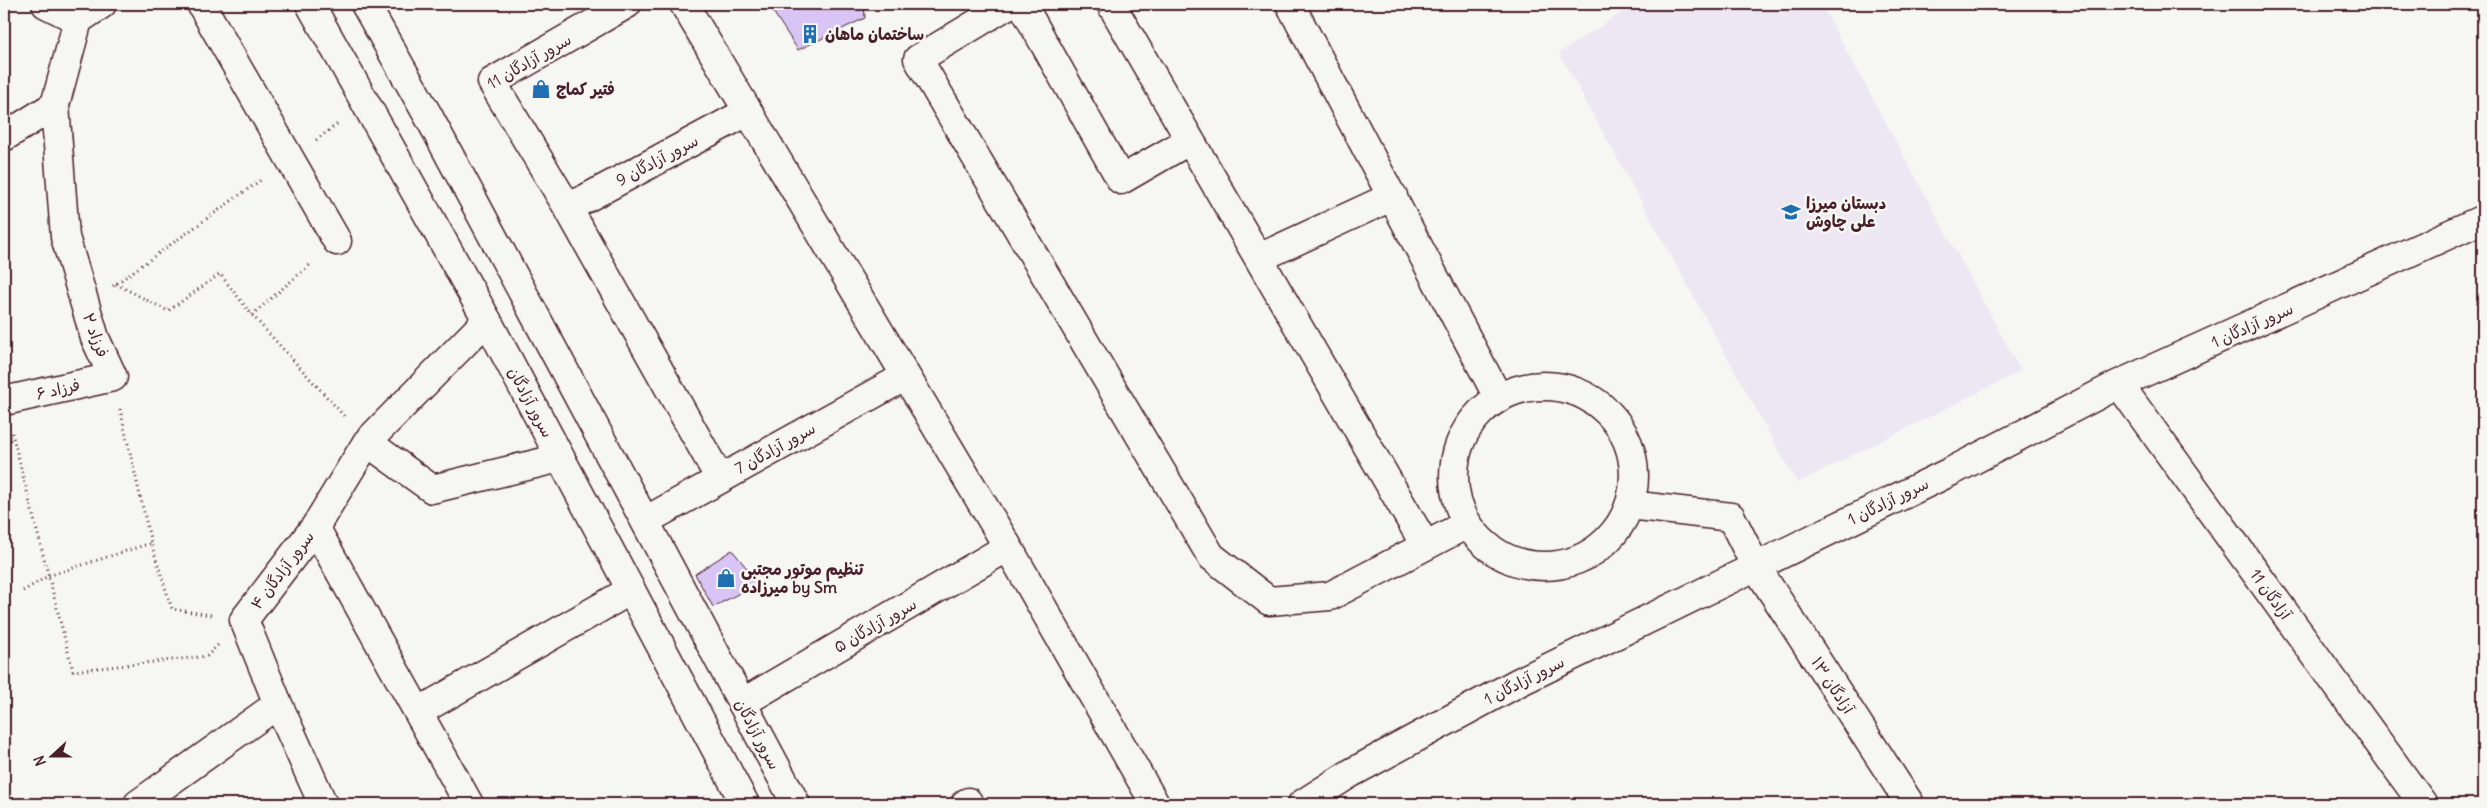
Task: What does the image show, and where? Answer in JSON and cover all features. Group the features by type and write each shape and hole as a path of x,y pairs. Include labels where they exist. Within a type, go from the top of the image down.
{"street":[{"path":"46,4 78,20 102,4"},
{"path":"201,4 337,241"},
{"name":"سرور آزادگان","path":"310,4 487,320 745,804"},
{"name":"سرور آزادگان","path":"365,4 430,119 796,804"},
{"name":"سرور آزادگان 11","path":"568,208 492,82 627,4"},
{"path":"684,4 1008,547 1155,804"},
{"path":"1009,4 918,59 1211,556 1268,600 1330,596 1467,524"},
{"path":"1022,4 1121,180 1190,140"},
{"path":"1111,4 1425,545"},
{"path":"1290,4 1498,397"},
{"name":"فرزاد ۲","path":"78,20 55,106 65,237 95,338 113,377"},
{"path":"4,137 55,106"},
{"name":"سرور آزادگان 9","path":"568,208 747,112"},
{"path":"1259,258 1393,196"},
{"path":"568,208 720,479"},
{"name":"سرور آزادگان 1","path":"1316,801 1351,773 1519,682 1755,565 1954,470 2119,384 2483,219"},
{"name":"سرور آزادگان ۴","path":"323,804 278,704 244,620 315,527 367,442 487,320 525,296"},
{"name":"سرور آزادگان 7","path":"645,521 906,376"},
{"name":"فرزاد ۶","path":"4,401 113,377"},
{"name":"آزادگان 11","path":"2119,384 2423,804"},
{"path":"1559,386 1588,397 1612,416 1629,444 1635,474 1630,505 1615,533 1594,552 1567,564 1539,566 1511,560 1486,545 1467,524 1456,497 1454,468 1461,440 1476,416 1498,397 1528,387 1559,386"},
{"path":"367,442 432,488 560,458"},
{"name":"آزادگان ۱۳","path":"1630,505 1731,517 1755,565 1910,804"},
{"path":"315,527 469,804"},
{"name":"سرور آزادگان ۵","path":"742,703 1008,547"},
{"path":"418,712 631,590"},
{"path":"138,804 278,704"},
{"path":"965,804 968,802 969,804"}],"path":[{"path":"85,307 366,104"},
{"path":"252,315 337,241"},
{"path":"116,284 168,311 220,274 252,315 367,442"},
{"name":"فرزاد ۲","path":"113,377 151,543 172,609 244,620"},
{"path":"4,401 74,671 207,656 244,620"},
{"path":"23,591 48,576 151,543"}],"shaded area":[{"name":"دبستان میرزا علی چاوش","path":"1635,4 1821,4 2021,371 1797,483 1559,53"}],"building":[{"name":"ساختمان ماهان","path":"768,4 864,4 865,18 798,50"},
{"name":"تنظیم موتور مجتبی میرزاده by Sm","path":"732,550 759,583 713,607 695,574"}],"place":[{"name":"ساختمان ماهان","path":"810,34"},
{"name":"فتیر کماج","path":"541,89"},
{"name":"دبستان میرزا علی چاوش","path":"1791,212"},
{"name":"تنظیم موتور مجتبی میرزاده by Sm","path":"726,578"}]}
